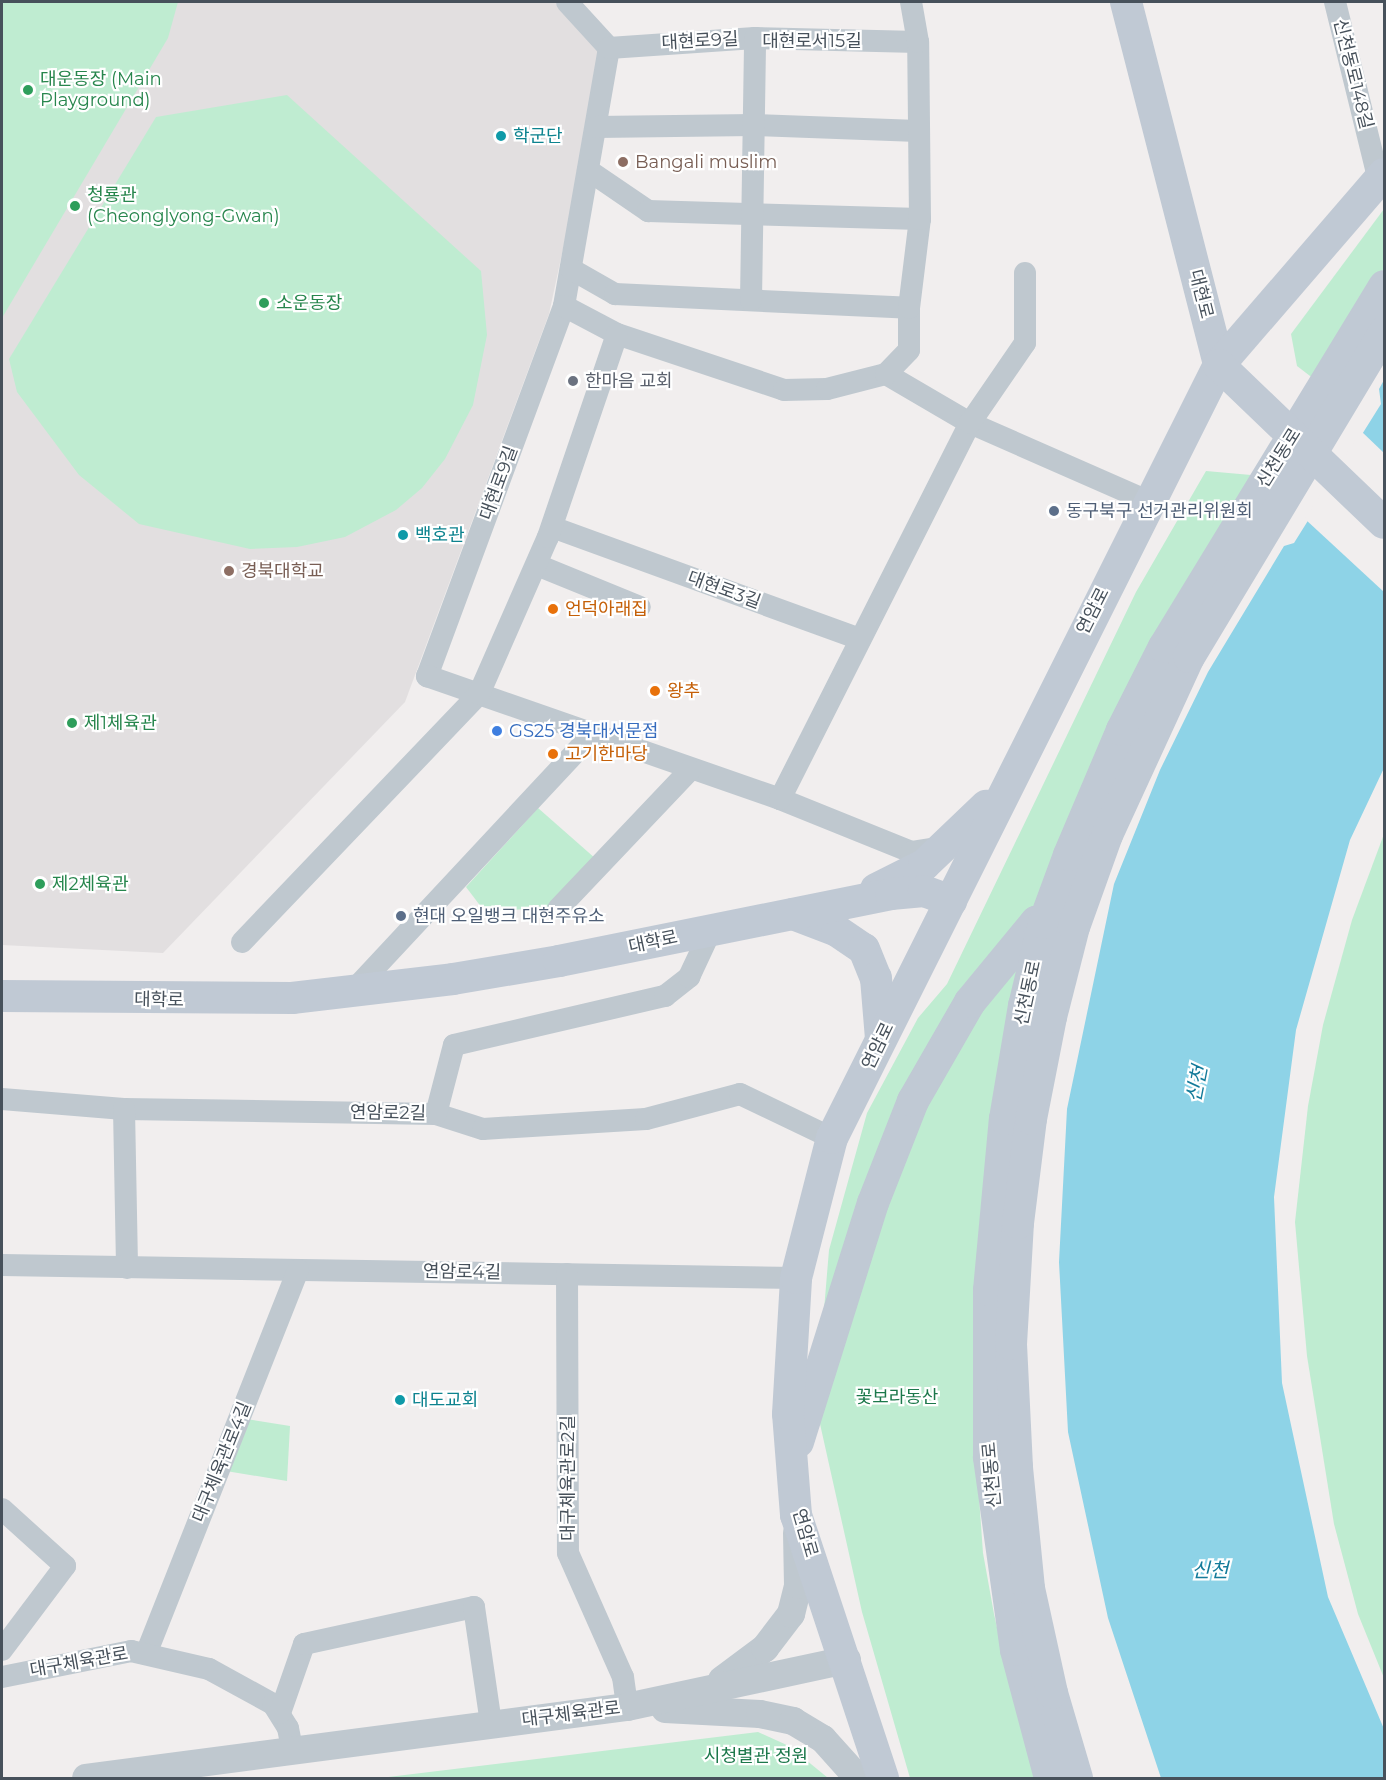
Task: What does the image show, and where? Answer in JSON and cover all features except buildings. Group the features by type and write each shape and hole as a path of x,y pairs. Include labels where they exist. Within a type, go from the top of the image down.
{"main road":[{"name":"대현로","path":"1126,2 1219,365"},
{"name":"연암로","path":"883,1779 847,1660 796,1515 788,1414 796,1278 832,1138 1148,501 1219,365 1382,178"},
{"name":"신천동로","path":"1050,1779 1016,1650 999,1547 989,1457 987,1383 989,1290 1005,1119 1024,1006 1044,923 1092,797 1164,647 1384,286"},
{"name":"신천동로","path":"1077,1779 1052,1693 1029,1588 1017,1467 1011,1344 1018,1223 1031,1119 1074,927 1107,835 1189,657 1384,332"},
{"path":"1219,365 1384,523"},
{"path":"855,900 924,865 947,846 1007,784"},
{"name":"대학로","path":"2,996 228,1000 352,992 512,969 855,900 924,891 951,901"},
{"path":"793,914 837,931 864,949 876,978 881,1039"},
{"path":"792,1460 873,1203 913,1101 970,1002 1036,922 1074,927"}],"street":[{"path":"567,2 609,48"},
{"path":"564,306 617,334 784,390 827,389 886,374 909,350 909,308 920,219 918,42 911,2"},
{"name":"신천동로148길","path":"1335,2 1382,178"},
{"name":"대현로9길","path":"755,38 609,48 564,306 427,676 591,736 780,799 911,852 947,846"},
{"name":"대현로서15길","path":"751,300 755,216 755,38 918,42"},
{"path":"596,127 754,125 918,131"},
{"path":"588,170 648,211 755,216 920,219"},
{"path":"571,269 615,294 909,308"},
{"path":"780,799 970,423 1025,343 1025,273"},
{"path":"242,942 479,694 552,527 617,334"},
{"path":"886,374 970,423 1148,501"},
{"name":"대현로3길","path":"552,527 860,639"},
{"path":"537,565 640,607"},
{"path":"352,992 591,736"},
{"path":"558,909 690,770"},
{"path":"878,840 886,855 884,885"},
{"path":"436,1114 454,1045 665,996 689,977 711,930"},
{"name":"연암로2길","path":"2,1099 124,1109 436,1114 483,1129 646,1119 740,1094 832,1138"},
{"path":"124,1109 127,1268"},
{"name":"연암로4길","path":"2,1265 796,1278"},
{"name":"대구체육관로4길","path":"146,1654 297,1270"},
{"name":"대구체육관로2길","path":"567,1274 568,1553 623,1677 627,1707"},
{"path":"2,1509 65,1566 2,1650"},
{"path":"707,1689 765,1648 791,1614 798,1585 796,1515"},
{"path":"280,1713 304,1644 474,1607 490,1724"},
{"name":"대구체육관로","path":"2,1677 120,1652 146,1654 209,1669 263,1697 280,1713 288,1728 293,1753"},
{"name":"대구체육관로","path":"86,1779 627,1707 847,1660"},
{"path":"627,1707 760,1714 793,1721 823,1739 858,1779"}],"shaded area":[{"name":"경북대학교","path":"2,2 560,2 606,49 549,314 405,702 163,953 2,945"}],"green space":[{"path":"2,2 178,2 168,38 2,318"},
{"name":"소운동장","path":"287,95 481,271 487,335 473,405 445,459 422,488 396,510 345,537 297,547 250,549 139,524 79,475 17,392 9,359 156,117"},
{"path":"1384,209 1384,268 1314,379 1297,366 1291,334"},
{"name":"꽃보라동산","path":"1206,471 1251,475 1096,765 975,1441 983,1553 994,1614 1010,1686 1043,1778 910,1778 862,1612 816,1406 829,1250 867,1113 918,1018 947,984 1136,592"},
{"path":"538,808 596,859 554,907 485,912 466,887"},
{"path":"1384,834 1384,1678 1358,1614 1334,1524 1307,1356 1295,1222 1308,1106 1323,1025 1352,920"},
{"path":"246,1419 290,1426 287,1481 226,1471"},
{"name":"시청별관 정원","path":"758,1732 789,1746 828,1778 380,1778"}],"water":[{"name":"신천","path":"1384,380 1384,768 1350,840 1296,1030 1274,1197 1282,1383 1328,1597 1384,1729 1384,1778 1161,1778 1108,1618 1068,1432 1059,1262 1067,1109 1114,884 1160,770 1208,672 1284,546 1294,543 1381,404 1379,389"}],"pier":[{"path":"1361,431 1384,453 1384,592 1305,519"}],"place":[{"name":"대운동장 (Main Playground)","path":"28,90"},
{"name":"학군단","path":"501,136"},
{"name":"Bangali muslim","path":"623,162"},
{"name":"청룡관 (Cheonglyong-Gwan)","path":"75,206"},
{"name":"소운동장","path":"264,303"},
{"name":"한마음 교회","path":"573,381"},
{"name":"동구북구 선거관리위원회","path":"1054,511"},
{"name":"백호관","path":"403,535"},
{"name":"경북대학교","path":"229,571"},
{"name":"언덕아래집","path":"553,609"},
{"name":"왕추","path":"655,691"},
{"name":"제1체육관","path":"72,723"},
{"name":"GS25 경북대서문점","path":"497,731"},
{"name":"고기한마당","path":"553,754"},
{"name":"제2체육관","path":"40,884"},
{"name":"현대 오일뱅크 대현주유소","path":"401,916"},
{"name":"대도교회","path":"400,1400"}]}
